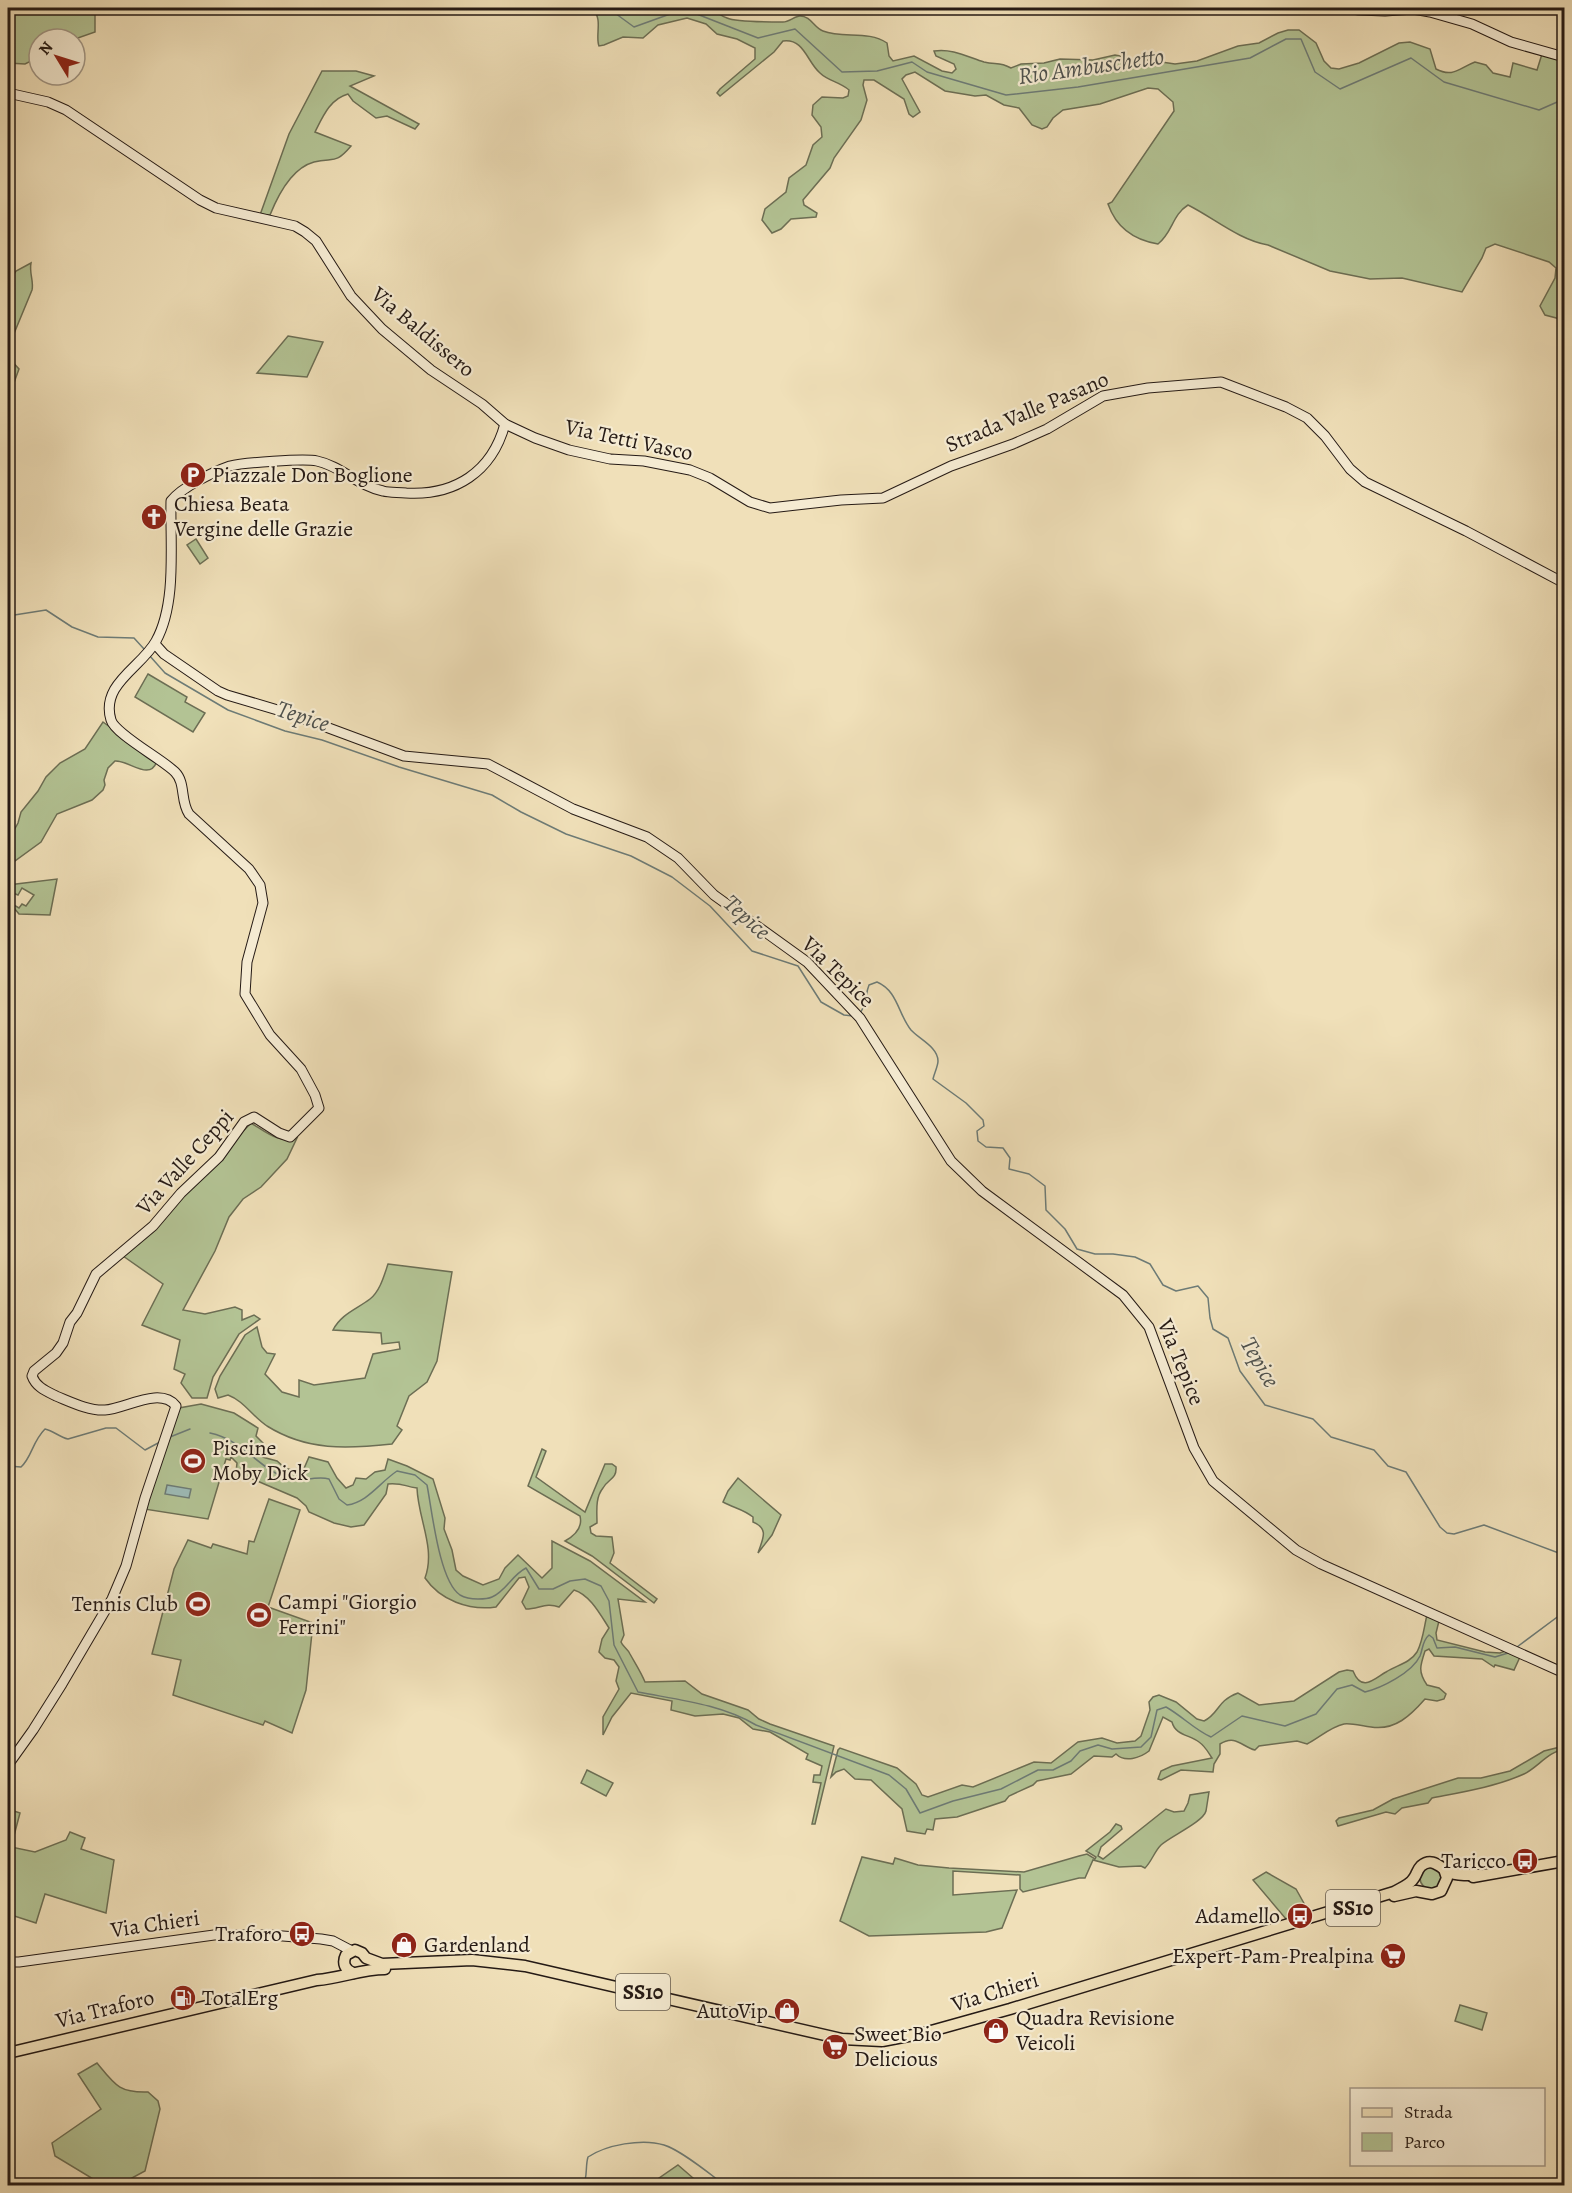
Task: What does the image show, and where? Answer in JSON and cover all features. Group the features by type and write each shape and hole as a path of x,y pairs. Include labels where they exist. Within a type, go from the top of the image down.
{"main road":[{"path":"1480,1875 1564,1861"},
{"name":"Via Chieri","path":"366,1958 382,1964 472,1960 525,1966 842,2039 882,2041 924,2033 1394,1892 1415,1878 1419,1868 1427,1863 1436,1863 1444,1869 1461,1875 1480,1875"},
{"path":"1444,1869 1446,1884"},
{"name":"Via Chieri","path":"1281,1927 1293,1926 1403,1894 1436,1893 1446,1884 1480,1875"},
{"path":"1415,1878 1422,1892"},
{"path":"360,1952 366,1958 366,1965 358,1972 347,1970 347,1957 360,1952"},
{"name":"Via Traforo","path":"317,1980 335,1971 347,1957"},
{"name":"Via Chieri","path":"358,1972 430,1962"},
{"name":"Via Traforo","path":"8,2053 358,1972"}],"street":[{"path":"1347,8 1368,11 1413,9 1430,12 1472,24 1511,42 1564,57"},
{"name":"Via Baldissero","path":"8,93 48,102 66,110 200,200 216,208 295,226 305,232 316,241 351,296 366,314 431,370 482,404 505,424"},
{"name":"Strada Valle Pasano","path":"883,498 951,466 1047,429 1103,396 1148,388 1221,382 1286,407 1307,418 1325,436 1350,469 1365,483 1466,531 1564,583"},
{"path":"153,646 162,630 168,607 171,501 176,494 231,466 314,460 334,466 360,482 382,491 419,493 445,490 463,483 487,462 501,439 505,424"},
{"name":"Via Tetti Vasco","path":"505,424 569,450 610,459 644,461 690,470 710,478 750,502 770,507 883,498"},
{"name":"Via Valle Ceppi","path":"8,1765 62,1684 112,1599 126,1566 135,1528 176,1406 172,1402 144,1399 121,1408 104,1411 94,1409 45,1391 34,1382 32,1376 34,1371 56,1353 63,1343 70,1322 77,1313 96,1274 153,1226 181,1193 219,1157 244,1122 254,1117 279,1133 290,1137 319,1108 315,1095 301,1069 270,1035 246,994 247,962 263,903 260,885 249,869 189,814 183,804 181,782 177,774 111,723 109,707 118,684 153,646"},
{"name":"Via Tepice","path":"153,646 218,691 291,714 404,756 488,764 573,809 647,837 678,858 714,896 807,962 852,1009 951,1161 982,1191 1123,1295 1149,1327 1194,1448 1213,1481 1296,1550 1321,1564 1564,1673"},
{"name":"Via Chieri","path":"8,1962 214,1935 270,1935 330,1941 347,1957"}],"green space":[{"path":"19,8 95,8 95,32 87,35 87,27 27,27 27,63 8,63 8,16"},
{"path":"584,8 712,8 727,18 754,22 783,22 798,16 804,17 823,31 880,39 887,43 889,56 893,61 914,56 942,71 952,73 956,69 954,64 936,56 934,51 954,52 1011,68 1021,64 1044,63 1060,59 1093,60 1115,55 1132,64 1148,60 1175,64 1197,61 1238,46 1259,43 1288,30 1299,30 1316,43 1324,61 1331,68 1339,69 1359,63 1399,43 1410,42 1430,49 1436,69 1447,73 1475,62 1486,65 1493,73 1510,77 1513,63 1537,70 1542,54 1564,62 1564,320 1545,315 1540,306 1555,278 1556,268 1549,262 1495,244 1486,248 1462,292 1402,278 1370,279 1330,271 1247,238 1188,205 1158,244 1134,236 1121,226 1108,204 1112,202 1174,111 1173,102 1158,89 1148,88 1100,104 1063,110 1047,127 1042,129 1032,125 1019,108 1004,105 986,95 975,96 945,91 915,72 902,79 920,112 913,117 909,114 904,99 874,80 864,80 867,100 861,120 834,158 830,168 803,200 804,205 817,213 816,217 791,219 781,229 772,233 762,220 765,209 786,192 789,178 806,165 813,145 822,137 821,127 812,115 813,105 822,97 843,98 848,96 849,90 820,73 796,43 783,41 774,52 720,96 717,93 720,89 755,59 755,48 737,39 717,34 706,24 687,18 658,25 643,38 623,37 599,46 598,18 593,11"},
{"path":"322,71 356,71 374,76 350,86 419,124 415,129 387,116 376,118 353,101 348,94 342,96 328,109 315,132 351,146 338,158 314,162 299,170 287,183 270,215 260,215 289,134"},
{"path":"31,263 32,290 13,336 9,358 19,369 8,399 8,283 16,271"},
{"path":"288,336 323,342 307,377 257,373"},
{"path":"196,539 208,558 200,564 187,545"},
{"path":"148,674 187,697 185,702 205,713 193,732 135,697"},
{"path":"103,722 157,761 154,767 144,770 115,761 108,768 103,790 92,800 57,814 41,842 8,866 8,841 21,812 46,777 60,763 85,749"},
{"path":"57,879 50,915 19,914 14,905 19,908 22,904 26,906 34,895 22,888 18,895 13,893 8,901 8,885"},
{"path":"251,1123 278,1138 297,1138 287,1159 261,1187 243,1199 229,1217 215,1251 183,1310 205,1314 235,1307 242,1310 242,1320 254,1315 260,1319 239,1334 213,1377 207,1398 192,1398 181,1383 185,1374 174,1369 180,1340 142,1325 163,1284 123,1256"},
{"path":"388,1264 452,1272 437,1361 427,1382 409,1396 397,1426 402,1430 392,1444 343,1447 312,1444 282,1434 267,1426 228,1395 218,1398 215,1389 220,1376 245,1335 257,1327 262,1347 267,1353 275,1354 265,1374 282,1392 299,1397 299,1380 314,1385 365,1378 373,1354 400,1349 399,1342 382,1344 381,1333 333,1330 345,1316 373,1296"},
{"path":"201,1404 234,1413 258,1428 256,1436 263,1443 262,1457 277,1461 285,1468 302,1473 309,1457 328,1462 346,1488 353,1485 356,1478 366,1479 375,1472 385,1470 388,1459 433,1479 445,1518 444,1529 456,1570 463,1576 483,1585 499,1579 505,1568 518,1555 542,1578 552,1568 552,1541 590,1561 645,1602 618,1599 624,1635 621,1642 645,1682 685,1681 702,1694 748,1710 770,1724 834,1746 815,1824 812,1824 821,1783 813,1782 814,1775 820,1775 822,1766 806,1759 808,1754 770,1732 753,1729 739,1718 723,1714 695,1716 671,1710 672,1701 631,1693 612,1717 603,1735 603,1717 619,1689 616,1681 619,1667 614,1660 605,1658 599,1652 602,1639 609,1628 594,1606 580,1592 574,1590 559,1607 546,1605 526,1609 522,1602 529,1587 525,1577 519,1578 496,1607 476,1607 447,1598 431,1586 425,1578 429,1556 417,1488 388,1484 386,1494 364,1525 351,1527 334,1523 309,1512 297,1498 236,1472 237,1463 231,1457 230,1460 226,1459 208,1519 144,1509 179,1408"},
{"path":"542,1449 546,1451 536,1477 585,1512 605,1464 612,1464 616,1467 614,1477 600,1492 597,1523 590,1527 591,1533 596,1536 612,1537 614,1553 610,1563 657,1599 654,1603 592,1556 565,1541 577,1531 580,1516 528,1486"},
{"path":"738,1478 781,1515 772,1535 758,1553 763,1539 762,1528 753,1522 753,1517 749,1514 723,1502"},
{"path":"269,1499 300,1510 268,1607 313,1623 306,1690 292,1733 265,1721 263,1725 173,1695 181,1660 152,1654 174,1569 188,1540 211,1548 213,1544 247,1554 249,1541 254,1542"},
{"path":"1427,1615 1439,1621 1437,1640 1485,1652 1505,1651 1520,1657 1514,1670 1495,1665 1494,1667 1482,1659 1434,1656 1429,1649 1425,1651 1422,1661 1422,1676 1427,1685 1439,1688 1446,1694 1444,1699 1437,1701 1425,1699 1408,1716 1395,1724 1380,1728 1344,1724 1329,1730 1307,1744 1297,1741 1259,1746 1255,1750 1230,1740 1220,1744 1220,1754 1214,1764 1213,1772 1181,1770 1161,1780 1158,1779 1161,1771 1172,1766 1212,1758 1201,1744 1176,1730 1172,1722 1163,1717 1149,1751 1141,1756 1128,1759 1116,1754 1112,1757 1094,1756 1071,1774 1037,1781 1009,1796 1005,1801 957,1817 935,1819 933,1830 927,1829 925,1834 907,1831 902,1809 871,1780 855,1779 844,1769 831,1777 840,1748 897,1768 916,1784 922,1795 928,1797 962,1785 973,1787 1034,1762 1051,1763 1078,1742 1102,1738 1117,1743 1135,1741 1141,1736 1150,1710 1149,1702 1153,1697 1159,1695 1176,1702 1197,1719 1204,1721 1222,1703 1238,1693 1259,1705 1294,1701 1339,1672 1347,1670 1353,1671 1364,1683 1373,1681 1414,1656 1421,1643"},
{"path":"1564,1746 1564,1750 1549,1756 1524,1774 1502,1782 1432,1798 1428,1803 1402,1808 1395,1814 1386,1812 1338,1826 1336,1821 1339,1818 1373,1810 1393,1799 1458,1778 1481,1778 1510,1771 1544,1751"},
{"path":"587,1770 613,1783 606,1796 581,1783"},
{"path":"1209,1792 1204,1815 1161,1845 1145,1868 1141,1866 1119,1867 1093,1860 1085,1878 1023,1892 1020,1889 1020,1875 953,1871 953,1895 1017,1890 1002,1928 986,1932 869,1936 840,1921 862,1857 893,1864 895,1858 918,1865 1024,1872 1087,1854 1095,1859 1096,1857 1086,1851 1110,1832 1116,1824 1121,1826 1122,1829 1101,1847 1098,1856 1103,1859 1166,1809 1174,1812 1184,1811 1190,1795"},
{"path":"8,1809 20,1813 11,1847 35,1852 66,1840 70,1832 85,1838 81,1849 114,1860 106,1913 45,1894 36,1923 8,1914"},
{"path":"1431,1867 1439,1870 1442,1878 1439,1886 1431,1889 1423,1886 1420,1878 1423,1870"},
{"path":"1266,1872 1296,1889 1306,1907 1298,1909 1286,1919 1253,1880"},
{"path":"1460,2005 1487,2013 1482,2030 1455,2021"},
{"path":"97,2063 118,2086 130,2091 148,2092 158,2101 160,2109 145,2171 119,2185 103,2185 55,2156 52,2143 101,2109 78,2074"},
{"path":"678,2165 693,2178 685,2185 649,2185"}],"water":[{"path":"167,1485 191,1489 189,1498 165,1494"}],"waterway":[{"name":"Rio Ambuschetto","path":"608,8 634,27 684,9 758,38 795,29 842,72 877,71 912,62 927,72 1006,95 1078,87 1250,58 1286,39 1301,39 1315,72 1340,89 1411,58 1444,82 1539,110 1564,99"},
{"name":"Tepice","path":"8,616 46,610 72,627 98,637 134,638 144,649"},
{"name":"Tepice","path":"149,655 165,673 228,710 285,731 322,740 399,767 492,795 566,834 631,856 672,877 710,906 752,951 798,966 821,1002 844,1015 853,1016"},
{"name":"Tepice","path":"860,1013 869,985 877,982 889,991 911,1030 935,1052 938,1063 933,1079 966,1103 983,1120 984,1126 977,1131 978,1141 986,1147 1003,1148 1010,1158 1009,1169 1029,1174 1045,1186 1046,1210 1065,1229 1077,1249 1095,1254 1135,1257 1150,1264 1163,1285 1176,1291 1198,1286 1208,1298 1213,1329 1228,1338 1240,1371 1265,1405 1313,1419 1331,1437 1374,1450 1388,1466 1406,1472 1440,1527 1447,1533 1454,1534 1484,1525 1564,1555"},
{"path":"8,1466 21,1467 45,1429 68,1439 106,1428 116,1428 145,1450 160,1442"},
{"path":"170,1437 190,1429"},
{"path":"210,1433 232,1441 267,1468 287,1479 297,1481 329,1479 339,1499 347,1505 367,1496 397,1471 415,1475 427,1485 442,1561 453,1587 460,1595 473,1599 490,1598 526,1568 539,1589 553,1589 570,1581 585,1579 601,1586 609,1601 614,1645 638,1692 714,1707 889,1775 906,1789 920,1813 953,1801 1001,1789 1038,1770 1053,1770 1071,1761 1080,1751 1098,1745 1112,1749 1141,1747 1151,1737 1157,1710 1166,1707 1211,1737 1242,1716 1285,1726 1316,1714 1337,1689 1352,1685 1365,1692 1396,1679 1416,1662 1429,1635 1433,1638 1437,1648 1455,1647 1495,1657 1508,1653"},
{"path":"1517,1647 1564,1612"},
{"path":"583,2186 588,2157 614,2146 645,2142 664,2145 679,2152 726,2186"}],"place":[{"name":"Piazzale Don Boglione","path":"193,475"},
{"name":"Chiesa Beata Vergine delle Grazie","path":"154,517"},
{"name":"Piscine Moby Dick","path":"193,1461"},
{"name":"Tennis Club","path":"198,1604"},
{"name":"Campi \"Giorgio Ferrini\"","path":"259,1615"},
{"name":"Taricco","path":"1525,1861"},
{"name":"Adamello","path":"1300,1916"},
{"name":"Traforo","path":"302,1934"},
{"name":"Gardenland","path":"404,1945"},
{"name":"Expert-Pam-Prealpina","path":"1393,1956"},
{"name":"TotalErg","path":"183,1998"},
{"name":"AutoVip","path":"787,2011"},
{"name":"Quadra Revisione Veicoli","path":"996,2031"},
{"name":"Sweet Bio Delicious","path":"835,2047"}]}
